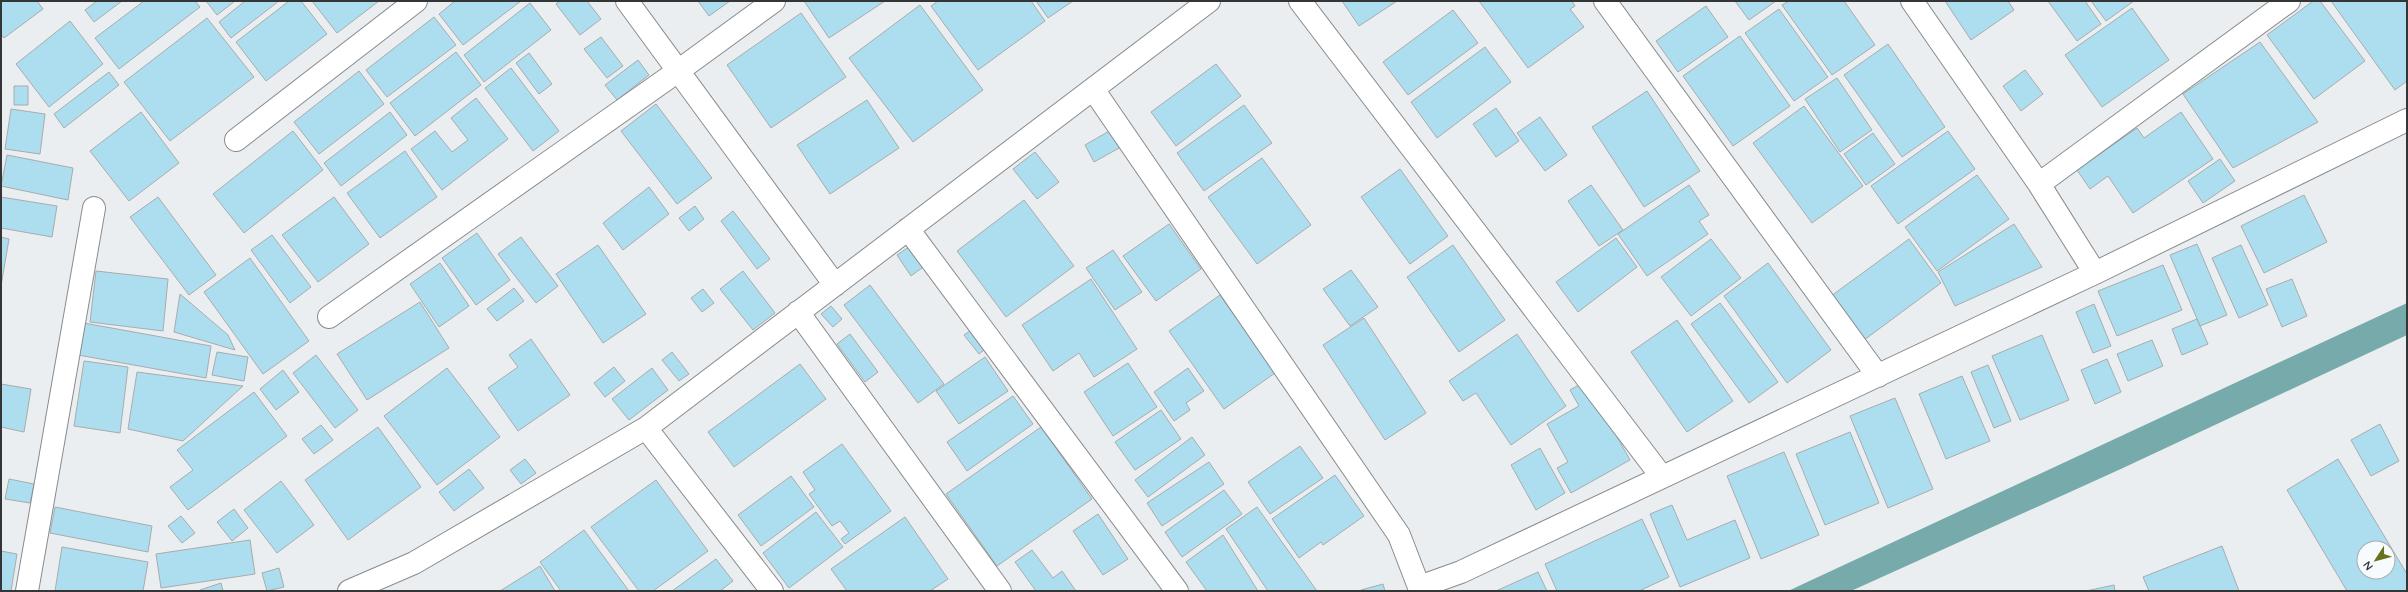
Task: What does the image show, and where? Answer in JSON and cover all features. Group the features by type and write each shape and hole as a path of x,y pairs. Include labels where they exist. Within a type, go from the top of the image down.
{"street":[{"path":"236,140 416,1"},
{"path":"627,1 835,285"},
{"path":"329,317 678,71 774,1"},
{"path":"358,589 414,563 646,428 1209,1"},
{"path":"1300,1 1662,477"},
{"path":"1605,1 1878,376"},
{"path":"1912,1 2039,184 2095,273"},
{"path":"2039,184 2289,1"},
{"path":"1093,89 1399,535 1420,589 1461,572 2095,273 2407,120"},
{"path":"27,591 94,208"},
{"path":"908,229 1176,591"},
{"path":"798,312 1000,591"},
{"path":"646,428 772,591"}],"water":[{"path":"2407,303 2407,335 2123,468 1851,591 1788,591"}],"building":[{"path":"1,1 37,1 43,9 4,38 1,34"},
{"path":"97,1 122,1 94,22 85,10"},
{"path":"144,1 195,1 200,7 119,69 95,38"},
{"path":"206,1 235,1 217,15"},
{"path":"245,1 279,1 231,38 219,22"},
{"path":"289,1 301,1 327,34 266,81 236,42"},
{"path":"312,1 379,1 337,33"},
{"path":"455,1 521,1 463,45 439,14"},
{"path":"560,1 587,1 601,19 580,35 556,4"},
{"path":"698,1 730,1 709,16"},
{"path":"804,1 885,1 829,38"},
{"path":"938,1 1031,1 1045,21 978,70 931,6"},
{"path":"1036,1 1073,1 1048,18"},
{"path":"1342,1 1397,1 1359,26"},
{"path":"1479,1 1572,1 1575,6 1570,9 1584,27 1528,68"},
{"path":"1735,1 1776,1 1749,20"},
{"path":"1789,1 1844,1 1875,45 1832,75 1782,5"},
{"path":"1945,1 2008,1 2014,10 1971,40"},
{"path":"2048,1 2085,1 2101,24 2077,41"},
{"path":"2091,1 2134,1 2106,21"},
{"path":"2313,1 2320,1 2365,61 2314,99 2267,35"},
{"path":"2331,1 2407,1 2407,81 2395,90"},
{"path":"530,3 551,30 484,82 464,55"},
{"path":"920,5 983,90 913,142 849,58"},
{"path":"1706,6 1728,37 1678,72 1656,41"},
{"path":"2132,8 2169,60 2102,107 2065,55"},
{"path":"1779,9 1828,77 1794,101 1745,33"},
{"path":"1453,10 1478,43 1408,95 1383,62"},
{"path":"801,13 846,77 771,128 727,65"},
{"path":"434,17 456,45 387,97 366,70"},
{"path":"207,18 254,77 170,141 124,82"},
{"path":"70,21 103,64 49,107 16,64"},
{"path":"1740,36 1790,106 1733,146 1683,76"},
{"path":"601,37 623,66 607,78 584,49"},
{"path":"2260,42 2318,122 2233,168 2183,94"},
{"path":"1888,44 1945,127 1902,157 1844,75"},
{"path":"1485,47 1511,82 1437,138 1411,102"},
{"path":"456,52 481,85 415,136 390,103"},
{"path":"529,53 552,84 539,94 516,63"},
{"path":"638,60 649,75 617,100 605,85"},
{"path":"1216,64 1241,96 1176,146 1151,112"},
{"path":"511,68 559,131 533,151 485,88"},
{"path":"2025,70 2043,94 2021,111 2003,86"},
{"path":"359,71 384,104 319,154 294,122"},
{"path":"109,72 119,85 64,128 54,114"},
{"path":"1837,78 1872,130 1840,152 1805,99"},
{"path":"14,86 28,86 28,105 14,105"},
{"path":"1647,91 1700,171 1644,207 1592,127"},
{"path":"476,98 508,139 442,190 411,149 435,131 452,152 468,140 451,118"},
{"path":"867,100 899,148 830,194 797,145"},
{"path":"656,104 712,178 677,204 621,131"},
{"path":"1244,105 1272,143 1204,191 1177,153"},
{"path":"1804,106 1863,186 1812,223 1753,143"},
{"path":"1496,108 1519,141 1496,157 1473,124"},
{"path":"11,109 45,114 40,154 5,149"},
{"path":"141,112 179,163 129,201 90,151"},
{"path":"390,112 407,135 341,186 324,163"},
{"path":"2181,112 2213,159 2133,213 2108,176 2090,189 2077,170 2137,128 2144,138"},
{"path":"1540,117 1567,155 1545,171 1517,133"},
{"path":"1111,130 1121,147 1094,162 1085,145"},
{"path":"293,131 323,170 244,233 213,194"},
{"path":"1948,131 1975,169 1898,224 1871,186"},
{"path":"1873,133 1895,164 1866,185 1844,154"},
{"path":"405,151 437,197 380,238 347,193"},
{"path":"1035,152 1059,182 1037,199 1013,169"},
{"path":"7,155 73,168 68,200 1,186"},
{"path":"1262,158 1311,225 1257,264 1208,197"},
{"path":"2220,159 2235,181 2203,203 2188,181"},
{"path":"1400,169 1448,236 1410,264 1361,197"},
{"path":"1977,175 2009,219 1937,271 1905,227"},
{"path":"1591,185 1623,230 1599,246 1568,201"},
{"path":"1689,185 1709,215 1699,221 1708,234 1647,276 1618,234"},
{"path":"649,187 669,214 623,250 603,223"},
{"path":"2304,195 2327,242 2264,273 2241,226"},
{"path":"1,197 57,206 52,237 1,228"},
{"path":"158,197 216,275 189,295 130,217"},
{"path":"334,197 369,244 318,282 282,235"},
{"path":"1024,200 1074,266 1006,317 957,251"},
{"path":"695,206 704,219 689,231 679,218"},
{"path":"733,211 770,259 757,269 721,221"},
{"path":"1169,224 1201,269 1156,301 1123,256"},
{"path":"2014,224 2042,267 1955,306 1938,272"},
{"path":"477,233 510,280 476,305 442,258"},
{"path":"272,235 311,287 290,303 251,250"},
{"path":"1,237 9,239 1,286"},
{"path":"521,237 558,286 536,303 498,254"},
{"path":"1616,238 1637,267 1578,312 1556,282"},
{"path":"1711,239 1741,278 1691,316 1661,277"},
{"path":"1909,239 1941,283 1860,343 1827,299"},
{"path":"913,244 926,265 911,276 897,255"},
{"path":"2197,244 2227,315 2200,326 2170,255"},
{"path":"598,245 646,314 603,343 556,274"},
{"path":"1453,245 1505,320 1459,352 1407,277"},
{"path":"2241,245 2268,305 2239,318 2212,258"},
{"path":"1113,250 1142,292 1115,310 1086,268"},
{"path":"250,258 309,341 263,374 204,292"},
{"path":"440,263 469,306 439,327 410,284"},
{"path":"1768,263 1831,350 1787,383 1724,296"},
{"path":"2163,265 2182,310 2117,336 2098,291"},
{"path":"1351,270 1378,307 1350,326 1323,289"},
{"path":"96,271 168,279 163,331 90,322"},
{"path":"743,271 775,313 753,330 720,289"},
{"path":"1091,279 1137,349 1094,377 1079,353 1053,371 1022,325"},
{"path":"2292,279 2307,316 2282,327 2266,289"},
{"path":"870,285 944,384 918,403 844,305"},
{"path":"514,288 524,301 497,321 487,309"},
{"path":"703,289 714,303 702,312 691,298"},
{"path":"180,294 228,335 235,350 174,332"},
{"path":"1220,295 1275,373 1224,409 1169,331"},
{"path":"420,302 449,348 367,400 337,354"},
{"path":"1720,303 1778,382 1749,403 1691,324"},
{"path":"2094,304 2111,346 2093,353 2076,312"},
{"path":"831,306 842,319 833,327 821,314"},
{"path":"1364,318 1426,413 1385,440 1323,345"},
{"path":"2197,319 2208,344 2182,355 2172,329"},
{"path":"1677,320 1733,401 1687,432 1631,352"},
{"path":"84,323 211,346 206,378 78,355"},
{"path":"976,327 989,346 979,354 964,335"},
{"path":"850,334 878,372 865,382 837,344"},
{"path":"1517,334 1566,406 1511,445 1476,393 1463,401 1449,381"},
{"path":"2042,335 2069,400 2020,420 1992,356"},
{"path":"531,339 570,395 518,431 488,388 518,367 509,355"},
{"path":"2152,340 2163,366 2128,381 2117,354"},
{"path":"217,352 248,357 244,381 212,375"},
{"path":"672,352 689,374 679,381 662,360"},
{"path":"316,355 358,410 335,428 293,373"},
{"path":"985,357 1008,391 959,424 936,391"},
{"path":"2107,359 2121,392 2095,404 2081,370"},
{"path":"84,361 128,367 120,433 74,426"},
{"path":"1128,363 1157,407 1113,436 1084,392"},
{"path":"800,364 826,399 734,467 708,432"},
{"path":"1988,365 2011,421 1994,428 1971,372"},
{"path":"614,367 625,381 605,397 594,383"},
{"path":"447,368 500,437 437,485 384,416"},
{"path":"652,368 668,390 629,420 612,399"},
{"path":"1188,368 1204,391 1186,403 1190,410 1174,421 1154,392"},
{"path":"283,370 299,392 276,410 260,389"},
{"path":"137,372 243,386 183,441 128,429"},
{"path":"1962,376 1990,441 1946,459 1919,394"},
{"path":"1586,381 1630,460 1571,493 1557,468 1568,462 1547,424 1579,406 1570,390"},
{"path":"1,384 31,389 24,432 1,427"},
{"path":"254,392 287,436 188,510 170,487 193,470 177,450"},
{"path":"1013,396 1033,424 967,471 947,442"},
{"path":"1895,398 1933,489 1888,508 1850,416"},
{"path":"1161,410 1181,439 1135,470 1115,442"},
{"path":"2380,424 2399,461 2371,476 2351,440"},
{"path":"321,425 333,440 314,454 302,439"},
{"path":"378,427 421,487 348,540 305,480"},
{"path":"1041,427 1092,499 997,566 946,494"},
{"path":"1850,432 1879,503 1825,525 1796,454"},
{"path":"1192,437 1205,455 1148,497 1135,480"},
{"path":"842,444 891,511 845,544 841,539 849,533 840,521 832,526 809,494 815,490 803,472"},
{"path":"1300,446 1323,478 1270,514 1248,482"},
{"path":"1540,448 1565,493 1536,510 1511,465"},
{"path":"1784,452 1819,535 1761,559 1727,476"},
{"path":"525,459 536,473 521,484 510,470"},
{"path":"2338,459 2387,540 2356,540 2356,580 2396,580 2396,556 2407,574 2407,591 2347,591 2287,490"},
{"path":"1209,462 1224,484 1162,526 1147,503"},
{"path":"469,469 484,488 454,511 439,492"},
{"path":"1335,475 1364,516 1323,545 1321,542 1299,558 1272,519"},
{"path":"791,476 814,507 761,546 738,515"},
{"path":"9,479 34,484 30,503 5,499"},
{"path":"656,480 708,551 653,591 639,591 591,527"},
{"path":"281,481 314,525 277,553 244,510"},
{"path":"1224,490 1242,514 1182,557 1165,532"},
{"path":"1672,505 1687,540 1735,520 1750,558 1680,587 1650,514"},
{"path":"55,507 152,526 148,552 50,533"},
{"path":"1257,507 1317,591 1268,591 1226,529"},
{"path":"234,509 248,528 232,541 217,522"},
{"path":"816,512 843,547 789,588 763,553"},
{"path":"1098,514 1128,559 1103,575 1073,531"},
{"path":"181,516 195,533 182,543 168,526"},
{"path":"905,517 948,579 930,591 847,591 831,569"},
{"path":"1642,519 1669,577 1639,591 1557,591 1545,564"},
{"path":"584,530 629,591 561,591 540,562"},
{"path":"1223,535 1258,591 1207,591 1186,562"},
{"path":"250,540 255,574 161,588 156,554"},
{"path":"2222,546 2239,591 2149,591 2143,577"},
{"path":"62,547 148,562 143,591 55,591"},
{"path":"1032,550 1053,578 1062,571 1076,591 1036,591 1015,562"},
{"path":"1,551 17,554 11,591 1,591"},
{"path":"716,559 733,581 720,591 672,591"},
{"path":"540,566 555,591 500,591"},
{"path":"279,568 284,587 267,591 262,573"},
{"path":"1538,572 1547,591 1496,591"},
{"path":"221,583 223,591 200,591 200,590"},
{"path":"1383,584 1385,591 1361,591 1361,590"},
{"path":"2114,585 2115,591 2086,591"}]}
